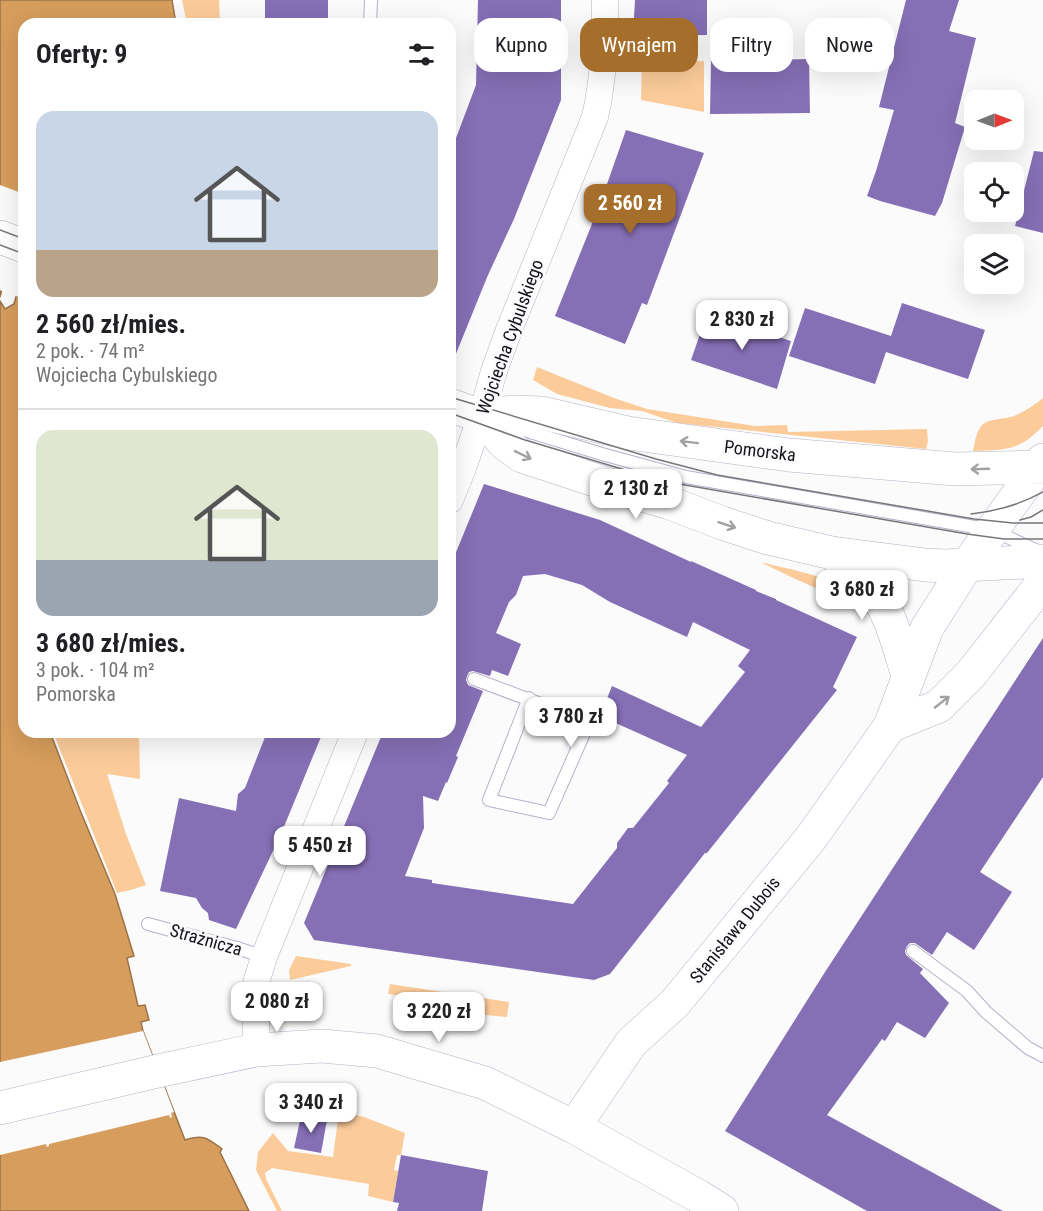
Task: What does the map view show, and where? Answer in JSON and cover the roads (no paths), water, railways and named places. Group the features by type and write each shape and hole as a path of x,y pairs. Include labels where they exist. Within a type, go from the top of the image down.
{"street":[{"name":"Wojciecha Cybulskiego","path":"456,485 509,330 595,117 605,49 605,0"},
{"path":"0,237 18,244"},
{"name":"Pomorska","path":"456,407 480,416 512,412 542,413 628,433 789,455 955,469 1041,465"},
{"name":"Pomorska","path":"480,416 504,443 522,456 670,503 768,538 832,554 925,565 1043,561"},
{"name":"Stanisława Dubois","path":"574,1127 631,1044 675,1003 811,838 890,726 927,628 967,565 1041,465"},
{"path":"832,554 862,577 875,592 889,617 908,676"},
{"path":"890,726 939,706 971,674 1043,582"},
{"path":"256,1050 256,982 264,957 354,738"},
{"path":"0,1108 256,1050 322,1046 377,1051 485,1083 574,1127 722,1211"}],"lane":[{"path":"370,18 371,0"},
{"path":"480,416 686,477 992,530 1043,554"},
{"path":"474,679 528,698 589,722 549,813 489,800 528,698"},
{"name":"Strażnicza","path":"148,924 264,957"},
{"path":"913,951 967,991 986,1012 1028,1048 1043,1056"}],"tram line":[{"path":"0,230 18,237"},
{"path":"0,245 18,252"},
{"path":"456,399 717,475 974,519 1043,523"},
{"path":"456,415 525,440 662,481 967,534 1004,539 1043,539"},
{"path":"971,514 1008,507 1043,492"},
{"path":"1020,520 1043,510"}]}
